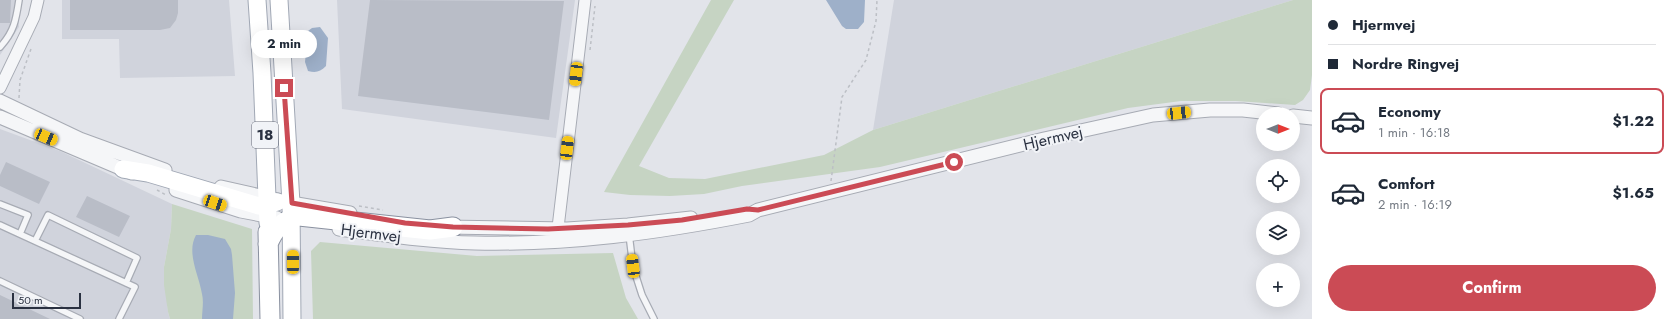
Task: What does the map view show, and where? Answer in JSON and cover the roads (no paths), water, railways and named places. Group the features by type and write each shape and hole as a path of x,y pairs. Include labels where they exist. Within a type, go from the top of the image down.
{"highway":[{"path":"279,213 430,230 453,227"},
{"name":"18","path":"270,319 268,244 279,213"}],"main road":[{"name":"18","path":"257,0 279,213 292,319"},
{"name":"18","path":"279,0 290,176 279,213"},
{"path":"123,169 148,173 279,213 284,319"}],"street":[{"path":"0,88 34,18 38,0"},
{"path":"557,235 585,0"},
{"name":"Hjermvej","path":"0,101 80,139 124,156 224,188 279,213 330,228 402,237 475,243 557,235 673,230 749,215 758,210 833,191 1044,139 1153,115 1210,110 1256,111"},
{"path":"0,117 123,169"},
{"path":"1300,117 1312,118"},
{"name":"Hjermvej","path":"453,227 557,235"}],"lane":[{"path":"0,47 10,36 17,17 19,0"},
{"path":"0,204 28,215 20,234"},
{"path":"35,241 48,215 137,258 126,283"},
{"path":"0,225 135,286 119,319"},
{"path":"628,231 633,266 642,295 654,319"},
{"path":"0,281 80,319"}],"water":[{"path":"826,0 865,0 864,22 858,29 846,29 842,26"},
{"path":"320,27 328,38 326,66 318,72 308,71 305,62 308,31 312,28"},
{"path":"196,235 208,235 225,239 231,249 235,293 233,319 202,319 203,297 194,264 192,249"}]}
